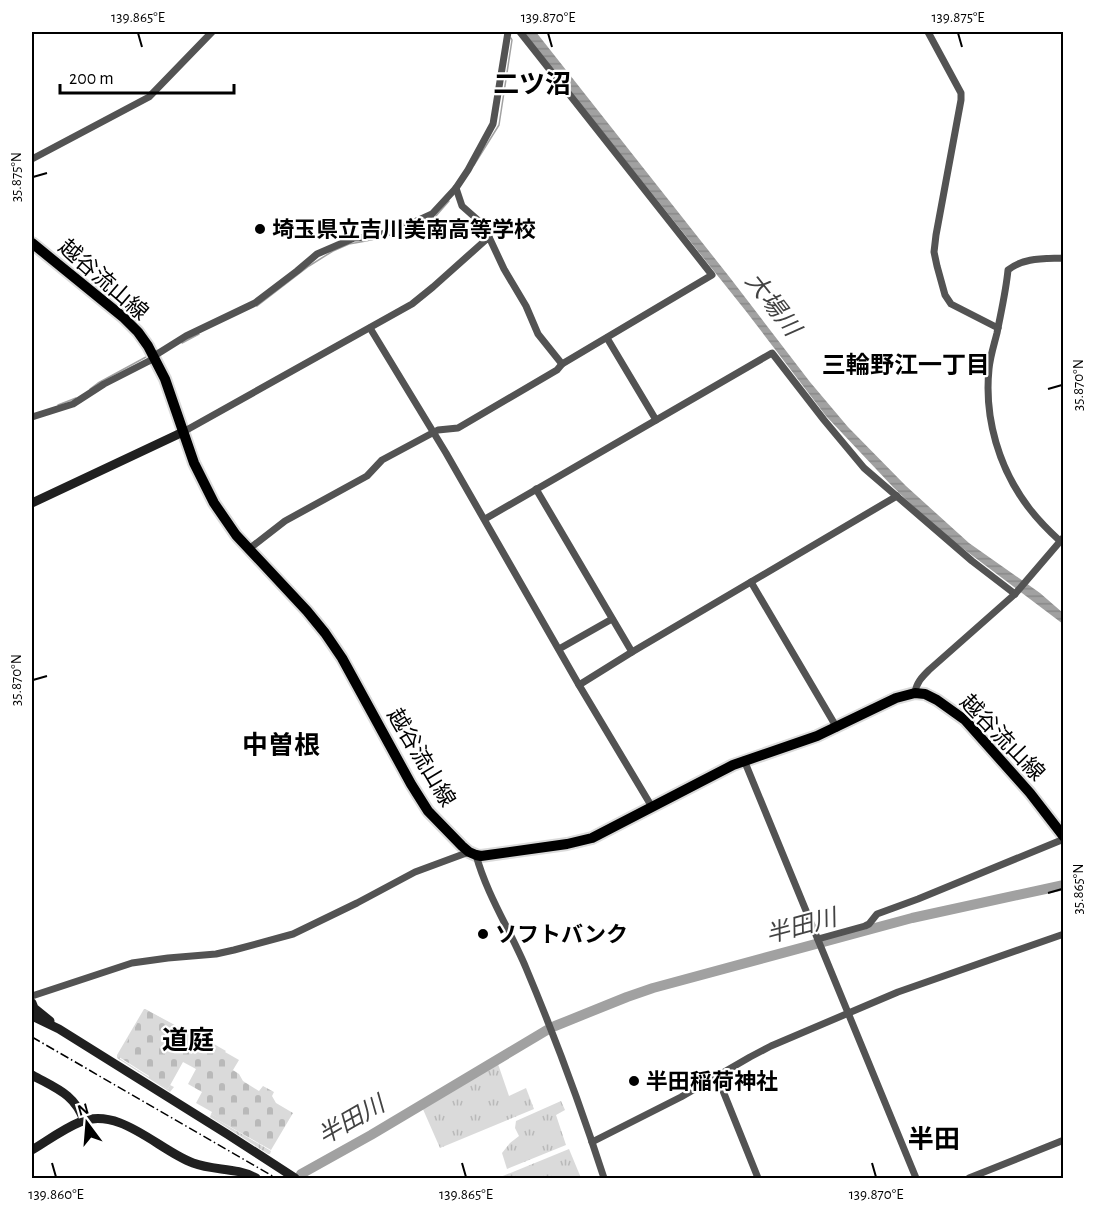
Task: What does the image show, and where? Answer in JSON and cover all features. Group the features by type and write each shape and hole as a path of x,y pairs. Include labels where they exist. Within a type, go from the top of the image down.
{"main road":[{"name":"越谷流山線","path":"32,243 123,316 138,332 155,357 169,389 194,463 214,503 236,535 325,633 342,658 423,804 445,831 472,854"},
{"name":"越谷流山線","path":"915,693 925,694 937,700 965,720 1030,793 1064,838"},
{"path":"472,854 584,841 602,834 744,760 837,728 896,698 915,693"}],"street":[{"path":"32,159 149,97 212,32"},
{"path":"32,417 73,404 104,384 155,357 186,336 255,303 317,254 354,237 372,237 397,230 432,214 457,191 493,124 508,32"},
{"path":"249,549 285,521 367,476 382,460 438,430 458,428 712,275 520,32"},
{"path":"928,32 961,93 936,236 934,252 937,266 945,295 951,304 998,328"},
{"path":"457,191 462,206 478,221 489,237 504,269 526,306 538,334 562,364"},
{"path":"32,503 183,432 412,304 489,237"},
{"path":"915,693 920,680 929,670 1016,593 1062,540 1044,525 1028,506 997,450 988,389 989,367 1008,270 1026,261 1064,258"},
{"path":"370,328 652,807"},
{"path":"607,338 656,420"},
{"path":"484,519 772,353 864,468 972,561 1016,593"},
{"path":"536,489 632,651"},
{"path":"579,684 897,496"},
{"path":"752,582 837,728"},
{"path":"559,649 612,619"},
{"path":"744,760 916,1179"},
{"path":"819,941 865,926 877,915 1064,838"},
{"path":"32,996 132,963 216,954 293,934 415,872 472,854 543,1008 604,1179"},
{"path":"592,1142 681,1097 771,1046 898,992 1064,934"},
{"path":"32,1003 34,1008 59,1029"},
{"path":"32,1016 59,1029 295,1179"},
{"path":"32,1075 68,1096 79,1108 84,1121"},
{"path":"717,1076 758,1179"},
{"path":"32,1150 69,1128 84,1121 99,1118 121,1123 191,1162 239,1171 256,1179"},
{"path":"969,1179 1064,1140"}],"green space":[{"path":"144,1009 184,1030 186,1028 184,1031 119,1058 168,1089 170,1085 174,1087 170,1092 117,1058"},
{"path":"145,1009 184,1031 186,1028 239,1060 233,1070 243,1081 259,1091 263,1086 274,1092 272,1096 276,1103 293,1113 271,1150 218,1120 211,1114 212,1112 196,1103 202,1092 188,1084 196,1069 183,1062 168,1089 119,1057"},
{"path":"498,1064 509,1096 526,1088 534,1109 440,1148 422,1107"},
{"path":"561,1101 565,1110 556,1115 566,1145 507,1169 502,1153 519,1136 515,1128 516,1121"},
{"path":"211,1114 271,1151 270,1154 210,1117"},
{"path":"569,1149 581,1178 498,1178"}],"shaded area":[{"path":"523,32 536,32 810,382 848,427 906,486 969,543 1040,593 1063,613 1063,624 937,529 893,487 826,416 745,310"}],"waterway":[{"path":"474,165 499,125 511,38"},
{"path":"410,228 435,217 449,201"},
{"path":"257,306 309,266 333,251 349,244 397,233"},
{"path":"182,343 199,334"},
{"path":"90,389 146,357"},
{"path":"58,405 76,398"},
{"name":"半田川","path":"555,1026 653,988 912,918 1064,885"},
{"name":"半田川","path":"301,1174 547,1030"}],"railway":[{"path":"32,1037 276,1178"}],"place":[{"name":"埼玉県立吉川美南高等学校","path":"260,229"},
{"name":"ソフトバンク","path":"483,934"},
{"name":"半田稲荷神社","path":"634,1081"}],"district":[{"name":"二ツ沼","path":"532,84"},
{"name":"三輪野江一丁目","path":"906,365"},
{"name":"中曽根","path":"281,745"},
{"name":"道庭","path":"188,1040"},
{"name":"半田","path":"934,1139"}],"water label":[{"name":"大場川","path":"773,304"}]}
